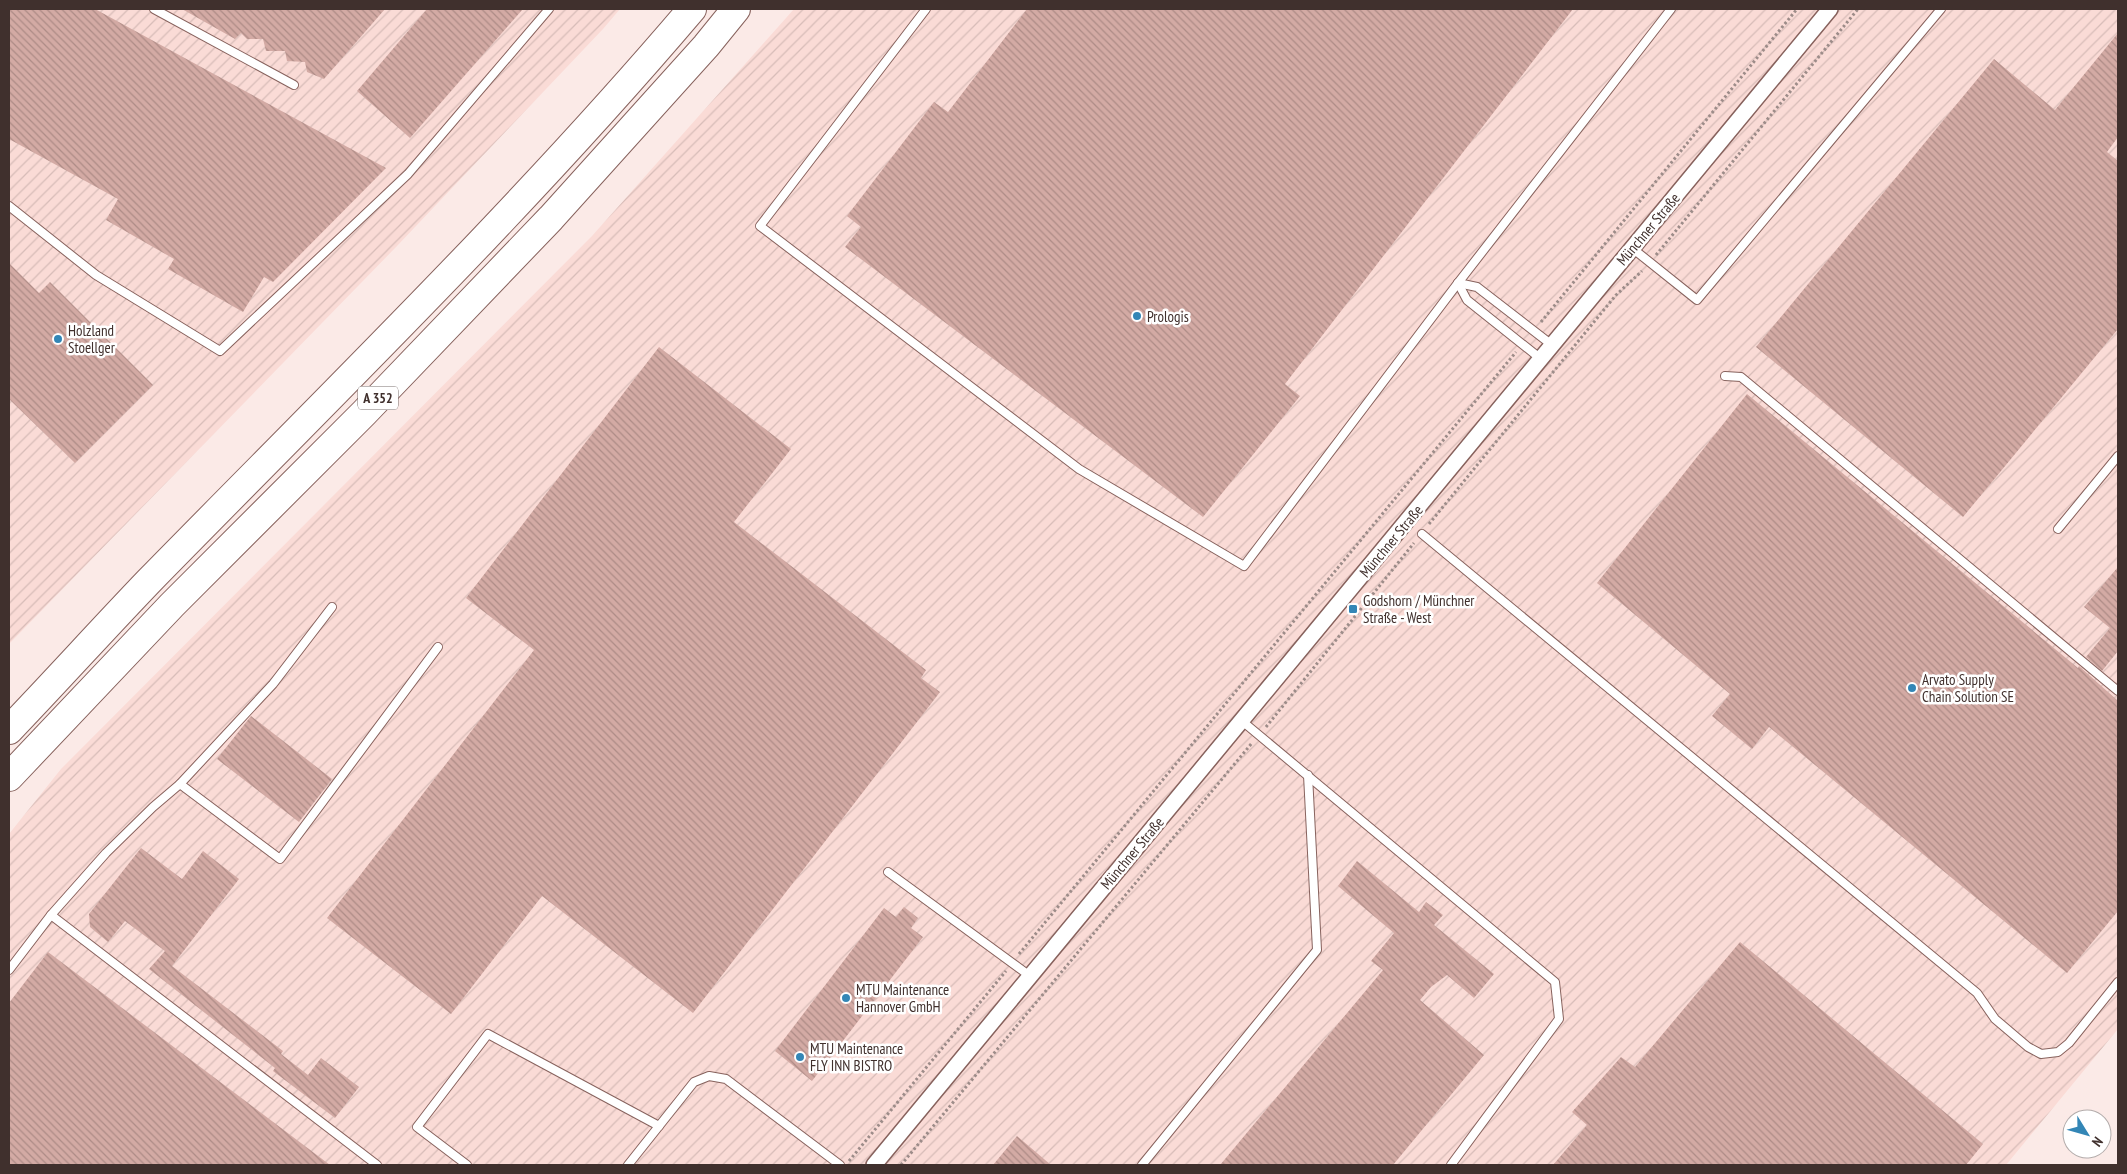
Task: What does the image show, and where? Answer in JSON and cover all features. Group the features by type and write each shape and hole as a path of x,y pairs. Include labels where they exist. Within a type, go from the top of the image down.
{"highway":[{"name":"A 352","path":"9,730 148,582 340,389 529,192 692,9"},
{"name":"A 352","path":"9,777 172,605 370,406 551,218 706,46 736,9"}],"street":[{"name":"Münchner Straße","path":"874,1165 1830,9"}],"lane":[{"path":"154,9 294,85"},
{"path":"9,206 96,275 220,351 408,174 549,9"},
{"path":"926,9 760,226 1079,469 1244,566 1458,283 1671,9"},
{"path":"1632,248 1697,300 1941,9"},
{"path":"1458,283 1477,287 1552,346"},
{"path":"1458,283 1466,300 1541,359"},
{"path":"1725,376 1741,377 2118,691"},
{"path":"2058,529 2118,456"},
{"path":"1422,534 1977,993 1995,1019 2028,1047 2041,1054 2058,1052 2069,1043 2118,982"},
{"path":"9,970 51,914 106,853 153,807 180,784 273,684 332,607"},
{"path":"180,784 280,859 438,647"},
{"path":"1242,721 1555,982 1559,1019 1451,1165"},
{"path":"1142,1165 1318,950 1308,775"},
{"path":"888,872 1030,976"},
{"path":"51,914 377,1165"},
{"path":"467,1165 417,1127 488,1034 659,1126"},
{"path":"628,1165 694,1082 708,1076 726,1078 840,1165"}],"path":[{"path":"1534,330 1797,9"},
{"path":"901,1165 1259,735 1616,295 1650,263 1858,9"},
{"path":"845,1165 1523,344"}],"shaded area":[{"path":"9,9 620,9 397,246 9,644"},
{"path":"794,9 2118,9 2118,1029 2006,1165 9,1165 9,834 61,769 592,236"}],"building":[{"path":"9,9 95,9 386,168 273,282 264,277 243,312 168,269 174,259 106,220 118,199 9,139"},
{"path":"182,9 385,9 324,79 307,72 305,62 287,61 285,51 266,51 263,39 247,39 241,33 235,39"},
{"path":"427,9 523,9 410,138 357,91"},
{"name":"Prologis","path":"1027,9 1573,9 1285,384 1300,396 1203,517 845,247 861,227 847,216 934,102 948,112"},
{"path":"2118,33 2118,137 2107,152 2118,161 2118,329 1963,517 1756,347 1994,59 2055,110"},
{"name":"Holzland Stoellger","path":"9,263 39,293 50,282 153,385 75,463 9,399"},
{"path":"659,347 791,449 734,522 926,670 921,678 940,692 693,1013 542,896 451,1014 327,918 534,650 466,598"},
{"name":"Arvato Supply Chain Solution SE","path":"1747,394 2078,668 2079,666 2118,701 2118,911 2067,973 1769,727 1752,749 1712,716 1730,694 1597,583"},
{"path":"2118,567 2118,651 2102,671 2086,657 2110,628 2084,607"},
{"path":"251,716 332,779 299,822 217,759"},
{"path":"141,848 182,879 203,851 239,879 172,966 283,1051 281,1054 308,1075 321,1058 359,1087 335,1118 273,1071 275,1068 149,969 165,951 125,921 108,942 90,927 89,914"},
{"path":"1357,861 1419,912 1426,902 1443,915 1434,925 1494,974 1474,998 1447,975 1431,987 1420,1000 1484,1055 1393,1165 1220,1165 1383,970 1371,961 1394,933 1338,886"},
{"name":"MTU Maintenance Hannover GmbH","path":"904,907 918,918 911,928 923,937 812,1081 775,1051 884,908 896,917"},
{"path":"1740,942 1983,1144 1966,1165 1553,1165 1587,1125 1572,1112 1621,1057 1635,1067"},
{"path":"48,952 330,1165 9,1165 9,1003"},
{"path":"1017,1136 1051,1165 993,1165"}],"place":[{"name":"Prologis","path":"1137,316"},
{"name":"Holzland Stoellger","path":"58,339"},
{"name":"Godshorn / Münchner Straße - West","path":"1353,609"},
{"name":"Arvato Supply Chain Solution SE","path":"1912,688"},
{"name":"MTU Maintenance Hannover GmbH","path":"846,998"},
{"name":"MTU Maintenance FLY INN BISTRO","path":"800,1057"}]}
